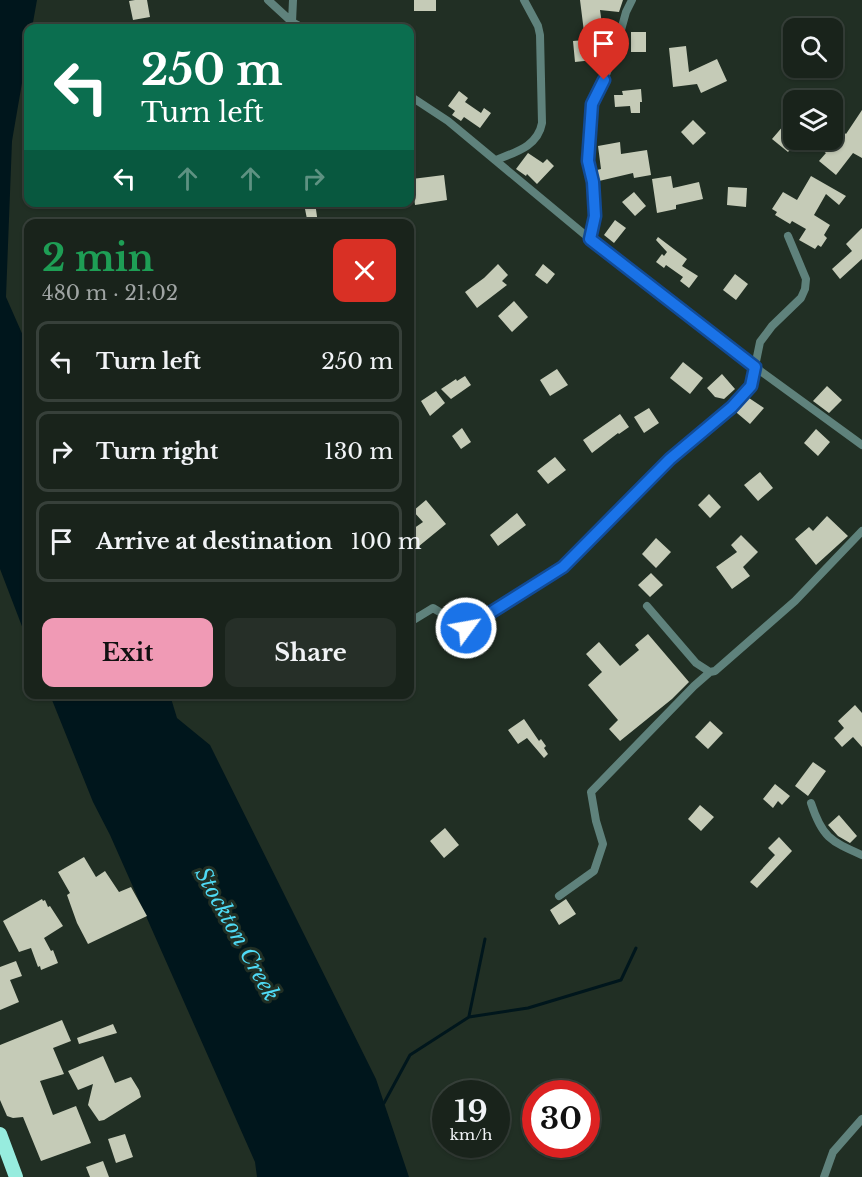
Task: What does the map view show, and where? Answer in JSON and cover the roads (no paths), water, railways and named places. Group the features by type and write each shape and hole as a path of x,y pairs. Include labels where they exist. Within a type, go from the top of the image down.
{"highway":[{"path":"0,1134 16,1177"}],"street":[{"path":"268,0 296,24"},
{"path":"292,22 293,0"},
{"path":"496,160 536,140 542,123 540,35 538,26 524,0"},
{"path":"590,239 595,216 593,182 588,161 592,104 604,80 632,0"},
{"path":"414,99 448,121 590,239 755,367 862,445"},
{"path":"414,620 433,608 466,628 563,567 670,459 732,407 751,386 760,342 772,326 801,298 805,289 806,279 788,236"},
{"path":"559,896 594,872 603,844 591,792 694,686 710,672 721,667 795,601 862,531"},
{"path":"647,606 696,663 710,672"},
{"path":"811,802 817,823 832,842 862,855"},
{"path":"824,1177 833,1152 862,1119"}],"water":[{"path":"0,0 37,0 33,24 24,24 24,71 12,141 6,297 24,338 24,632 0,569"},
{"name":"Stockton Creek","path":"52,699 171,699 177,718 210,745 376,1079 409,1177 257,1177 255,1162 110,835 93,802"}],"waterway":[{"path":"469,1016 485,939"},
{"path":"384,1103 410,1055 469,1017 528,1008 621,980 636,948"}]}
